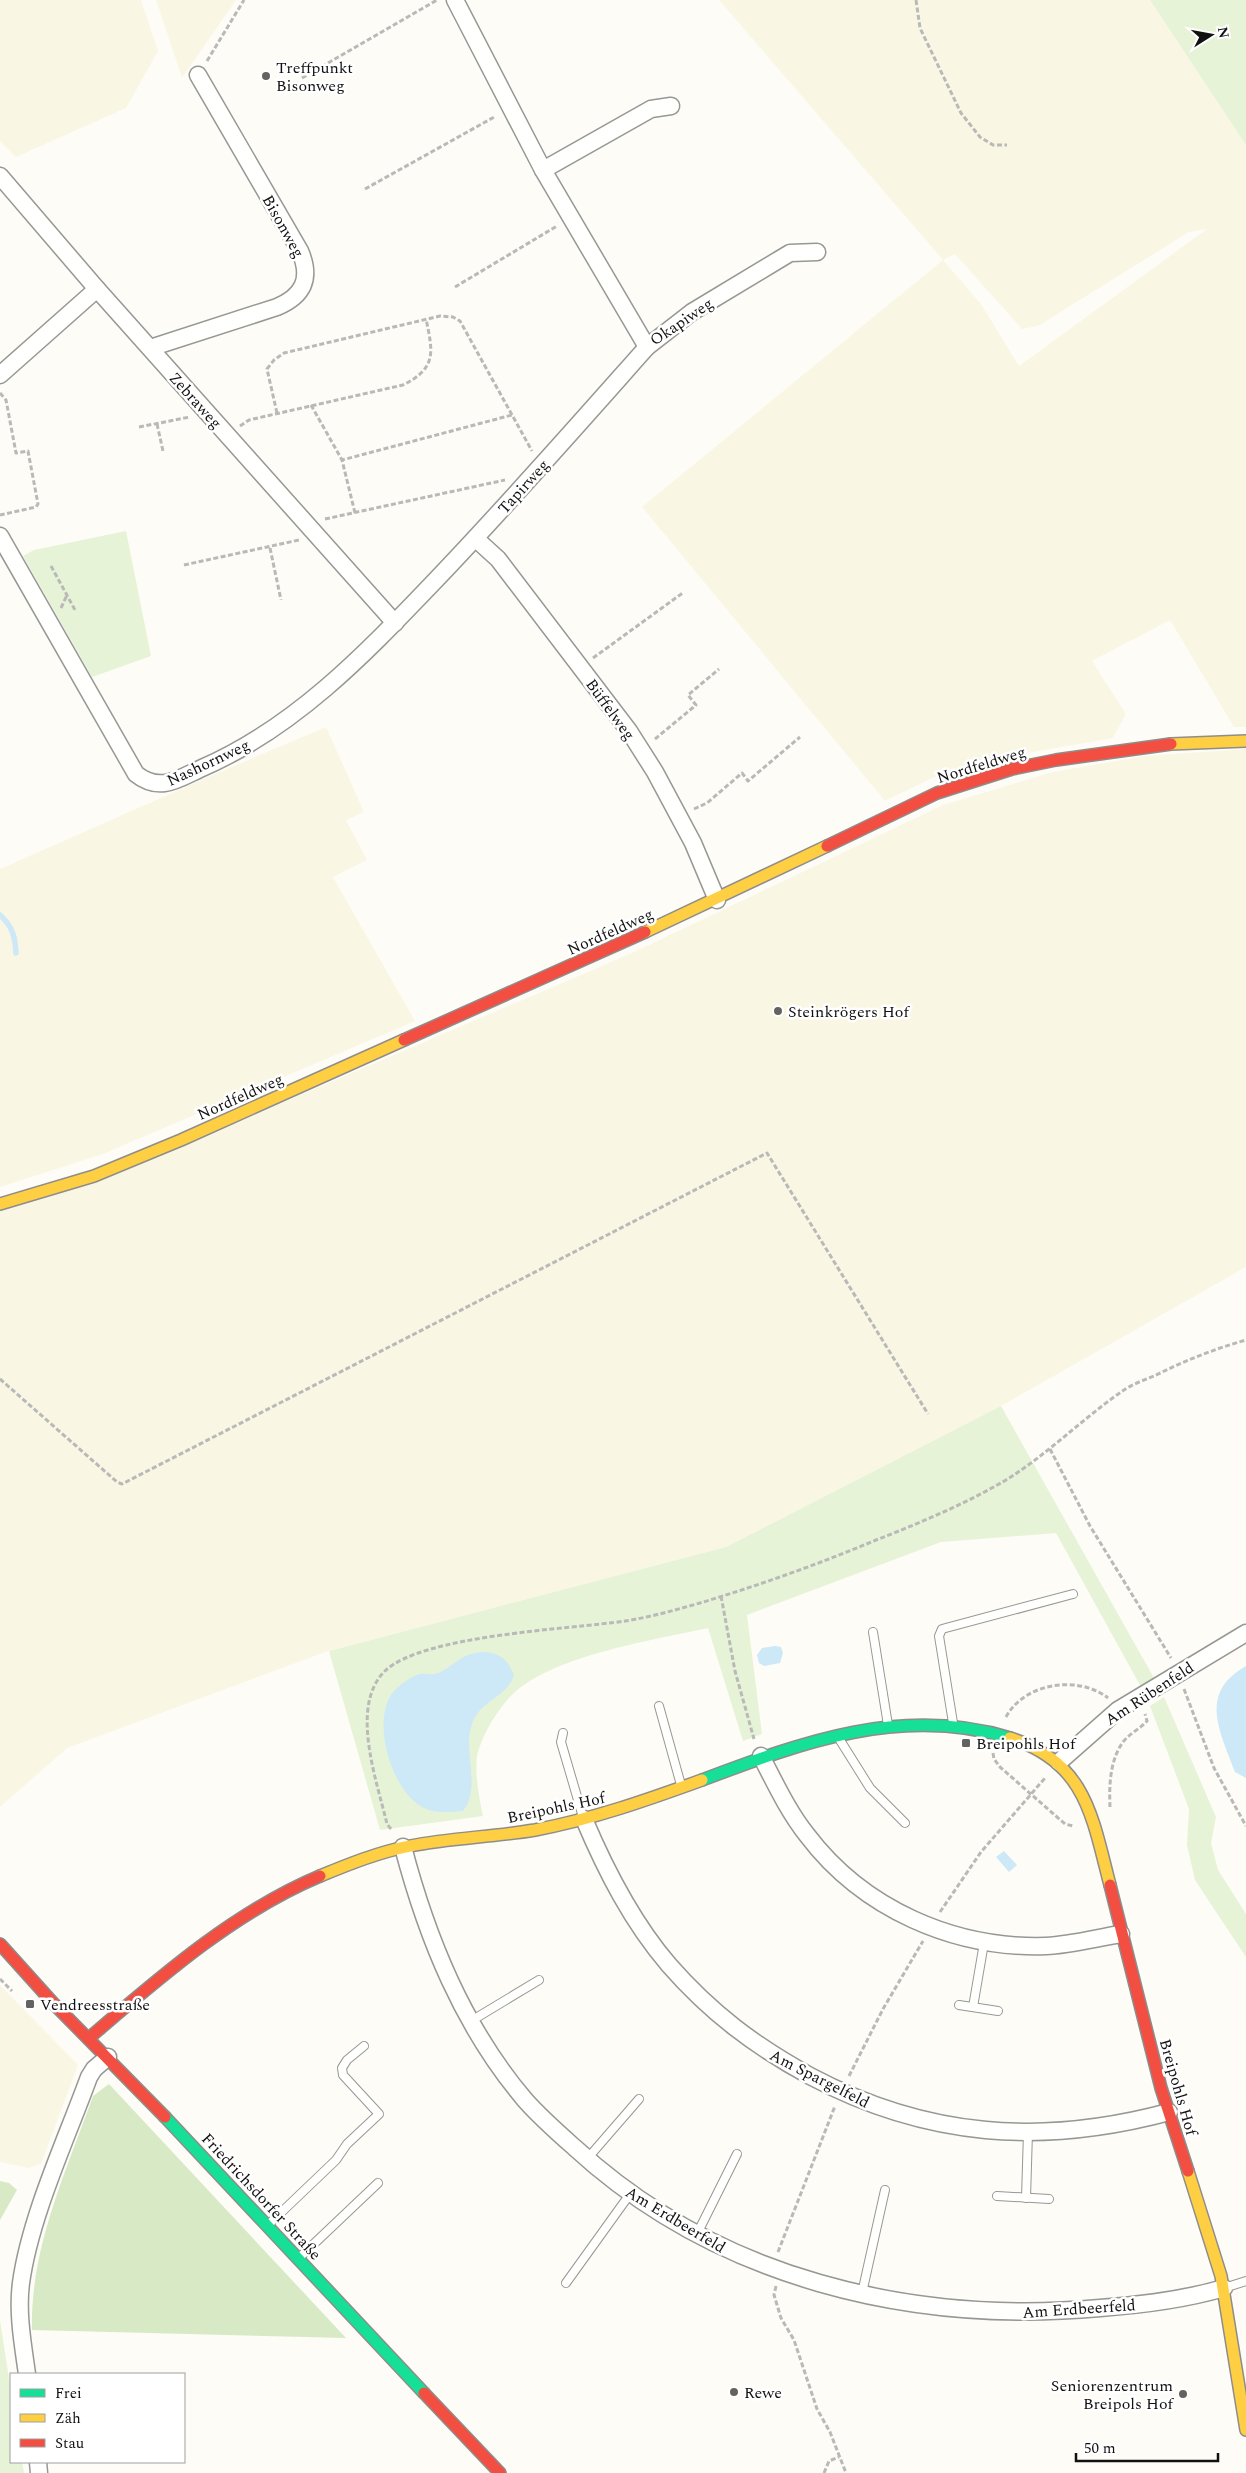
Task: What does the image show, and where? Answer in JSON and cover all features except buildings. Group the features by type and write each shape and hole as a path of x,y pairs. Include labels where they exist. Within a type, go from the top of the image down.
{"street":[{"name":"Okapiweg","path":"455,0 543,170 647,347 692,312 790,253 817,252"},
{"name":"Bisonweg","path":"150,348 288,302 299,293 305,278 305,262 300,251 198,75"},
{"path":"543,170 651,109 671,106"},
{"name":"Zebraweg","path":"0,176 97,289 395,623"},
{"path":"0,375 97,289"},
{"name":"Tapirweg","path":"395,623 476,538 647,347"},
{"name":"Nashornweg","path":"0,536 136,774 146,782 153,784 172,782 208,766 265,734 338,678 395,623"},
{"name":"Büffelweg","path":"476,538 498,559 641,751 680,816 717,900"},
{"name":"Nordfeldweg","path":"0,1204 94,1176 181,1140 717,900 884,817 937,793 979,779 1056,760 1154,745 1246,741"},
{"name":"Am Rübenfeld","path":"1059,1762 1112,1715 1246,1632"},
{"name":"Breipohls Hof","path":"89,2038 174,1968 249,1916 329,1872 363,1858 403,1847 498,1836 615,1811 760,1756 837,1735 888,1727 953,1725 982,1730 1017,1740 1035,1747 1059,1762 1070,1774 1086,1804 1104,1858 1121,1934 1168,2112 1224,2288 1246,2426"},
{"path":"760,1756 786,1805 807,1836 832,1863 858,1886 889,1907 931,1928 984,1943 1049,1946 1121,1934"},
{"name":"Am Spargelfeld","path":"584,1819 621,1896 657,1948 687,1984 715,2013 745,2037 780,2060 840,2092 884,2110 929,2122 975,2130 1028,2132 1106,2127 1168,2112"},
{"name":"Am Erdbeerfeld","path":"403,1847 424,1919 452,1986 471,2021 525,2100 586,2159 630,2194 696,2235 734,2254 776,2269 862,2293 928,2306 1001,2312 1132,2306 1189,2297 1224,2288"},
{"name":"Friedrichsdorfer Straße","path":"0,1944 54,2004 108,2057 500,2473"},
{"path":"27,2373 20,2306 21,2284 30,2237 89,2077 94,2069 108,2057"}],"lane":[{"path":"953,1725 938,1636 942,1629 1073,1594"},
{"path":"873,1632 888,1727"},
{"path":"659,1706 681,1787"},
{"path":"563,1733 561,1742 584,1819"},
{"path":"837,1735 870,1788 905,1823"},
{"path":"973,2007 984,1943"},
{"path":"471,2021 539,1980"},
{"path":"959,2005 998,2011"},
{"path":"268,2226 336,2160 347,2144 378,2114 343,2075 342,2068 364,2046"},
{"path":"586,2159 639,2098"},
{"path":"1026,2198 1028,2132"},
{"path":"696,2235 737,2154"},
{"path":"298,2258 378,2183"},
{"path":"862,2293 885,2190"},
{"path":"566,2283 630,2194"},
{"path":"998,2196 1049,2199"},
{"path":"1224,2288 1246,2281"}],"path":[{"path":"198,75 244,0"},
{"path":"302,78 438,0"},
{"path":"916,0 920,28 961,113 980,137 992,145 1007,145"},
{"path":"365,189 510,107"},
{"path":"454,287 571,218"},
{"path":"277,413 267,369 274,360 284,353 426,319 452,316 460,321 534,454 543,464"},
{"path":"228,436 249,420 403,384 418,377 430,361 433,349 426,319"},
{"path":"0,393 6,400 16,453 28,451 38,504 36,507 0,515"},
{"path":"311,405 342,460 355,513"},
{"path":"139,427 209,414"},
{"path":"342,460 512,415"},
{"path":"157,424 163,451"},
{"path":"184,565 298,542 322,520 517,477 525,484"},
{"path":"270,548 281,600"},
{"path":"51,566 75,610"},
{"path":"581,668 684,592"},
{"path":"641,751 696,705 688,695 719,669"},
{"path":"680,816 707,803 742,773 748,781 800,738"},
{"path":"0,1379 117,1482 122,1484 767,1153 928,1414"},
{"path":"403,1847 387,1824 366,1717 368,1700 384,1672 398,1661 422,1652 471,1641 626,1621 668,1612 836,1557 932,1518 1006,1480 1050,1449 1127,1388 1213,1349 1246,1340"},
{"path":"1050,1449 1090,1526 1123,1583 1154,1629 1177,1673 1214,1768 1246,1826"},
{"path":"721,1596 743,1702 760,1756"},
{"path":"846,2473 830,2432 817,2408 794,2340 774,2295 776,2269 840,2092 883,2009 955,1887 981,1852 1059,1762"},
{"path":"824,2473 829,2461 840,2457"}],"shaded area":[{"path":"0,0 141,0 158,51 126,108 16,157 0,141"},
{"path":"156,0 236,0 182,78"},
{"path":"719,0 1150,0 1246,145 1246,727 1234,727 1170,620 1092,661 1126,714 1113,738 1005,757 932,778 885,801 642,507 943,260","holes":["1207,229 1019,366 981,304 943,260 955,254 1022,329 1038,326 1189,232"]},
{"path":"326,727 364,812 346,820 367,860 333,877 415,1021 103,1154 0,1187 0,869"},
{"path":"1246,749 1246,1267 1001,1406 726,1547 328,1651 67,1748 0,1807 0,1210 119,1173 632,953 943,805 1053,772 1145,756"},
{"path":"0,1985 78,2065 41,2164 29,2168 0,2162"}],"green space":[{"path":"1150,0 1246,0 1246,145"},
{"path":"126,531 151,656 92,677 23,556 34,550"},
{"path":"1001,1406 1154,1678 1141,1687 1056,1533 941,1542 747,1615 762,1734 743,1741 708,1628 634,1644 555,1668 533,1679 507,1700 488,1728 477,1756 477,1779 483,1816 380,1830 329,1651 726,1547"},
{"path":"1164,1697 1216,1817 1211,1843 1218,1870 1246,1914 1246,1957 1195,1880 1187,1845 1189,1809 1150,1706"},
{"path":"109,2084 346,2338 32,2330 37,2270 43,2240 61,2182 93,2096"},
{"path":"0,2181 9,2183 17,2190 0,2220"},
{"path":"0,2320 10,2385 10,2463 22,2463 24,2473 0,2473"}],"water":[{"path":"781,1647 783,1653 780,1663 764,1666 759,1663 757,1655 762,1648"},
{"path":"483,1652 499,1655 509,1665 514,1675 506,1689 481,1709 472,1724 469,1746 471,1791 463,1811 432,1811 422,1807 411,1798 401,1786 393,1770 384,1736 384,1719 387,1703 394,1691 413,1677 420,1674 439,1672 464,1657"},
{"path":"1246,1666 1246,1778 1235,1772 1219,1728 1217,1701 1222,1688 1231,1677"},
{"path":"1004,1851 1017,1865 1009,1872 996,1857"}],"waterway":[{"path":"0,915 12,932 16,953"}],"traffic: fast":[{"path":"702,1780 815,1741 853,1732 931,1725 970,1729 1010,1738"},
{"path":"165,2117 424,2393"}],"traffic: slow":[{"path":"1171,744 1246,741"},
{"path":"645,932 827,846"},
{"path":"0,1204 94,1176 181,1140 404,1040"},
{"path":"1010,1738 1035,1748 1055,1761 1070,1777 1082,1795 1090,1814 1110,1885"},
{"path":"320,1876 376,1855 410,1846 535,1830 599,1815 702,1780"},
{"path":"1188,2171 1221,2276 1246,2430"}],"traffic: jam":[{"path":"827,846 937,793 1012,769 1056,760 1171,744"},
{"path":"404,1040 645,932"},
{"path":"89,2038 198,1948 257,1908 320,1876"},
{"path":"1110,1885 1161,2088 1188,2171"},
{"path":"0,1944 54,2004 165,2117"},
{"path":"424,2393 500,2473"}],"place":[{"name":"Treffpunkt Bisonweg","path":"266,76"},
{"name":"Steinkrögers Hof","path":"778,1011"},
{"name":"Breipohls Hof","path":"966,1743"},
{"name":"Vendreesstraße","path":"30,2004"},
{"name":"Rewe","path":"734,2392"},
{"name":"Seniorenzentrum Breipols Hof","path":"1183,2394"}]}
